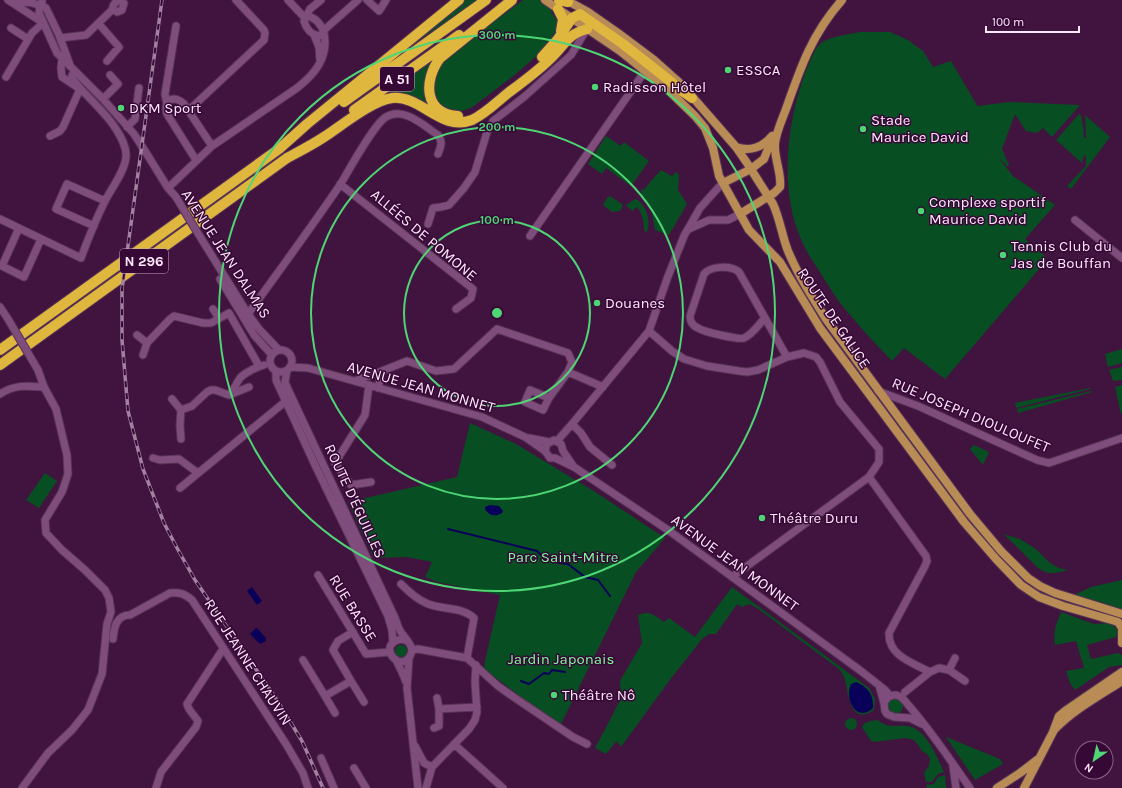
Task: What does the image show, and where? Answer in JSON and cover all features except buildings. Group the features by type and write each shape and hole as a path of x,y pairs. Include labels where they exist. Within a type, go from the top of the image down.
{"highway":[{"path":"280,149 307,124 459,0"},
{"name":"A 51","path":"280,149 486,0"},
{"name":"A 51","path":"287,158 508,0"},
{"path":"512,0 440,58 436,64 430,75 428,86 431,97 440,110 456,116 461,116 474,111 548,52 572,18 577,14 583,15 644,60 679,90 692,98"},
{"path":"558,39 563,22 563,3"},
{"path":"287,158 323,138 362,112 386,99 398,98 411,101 435,116 448,121 462,122 473,119 544,65 571,35 587,29"},
{"name":"N 296","path":"0,350 280,149"},
{"name":"N 296","path":"0,365 287,158"}],"main road":[{"name":"ROUTE DE GALICE","path":"545,0 563,3 588,12 639,48 673,76 736,147 776,211 782,235 804,285 826,319 970,514 1001,551 1028,578 1040,586 1054,593 1122,614"},
{"path":"724,183 751,169 764,159 802,56 816,27 836,0"},
{"path":"740,214 778,190 780,186 775,144 798,73 809,47 819,29 842,0"},
{"name":"ROUTE DE GALICE","path":"563,3 572,18 620,51 678,98 705,128 713,148 718,172 753,236 780,262 820,328 964,522 996,559 1022,585 1039,597 1063,606 1115,620 1122,628"},
{"path":"736,147 743,150 755,148 773,135"},
{"path":"1122,631 1122,642"},
{"path":"1024,788 1061,714 1122,672"},
{"path":"1052,732 1071,715 1122,681"},
{"path":"997,788 1038,760"}],"street":[{"path":"6,76 28,39 42,22 8,0"},
{"path":"14,0 22,3 33,2 41,4"},
{"path":"58,40 86,35 113,9 117,12 122,10 124,3 120,0"},
{"path":"189,110 264,40 264,30 236,0"},
{"path":"288,0 306,17 316,19"},
{"path":"320,64 319,47 314,35 306,26 304,21 310,8 322,0"},
{"path":"168,188 212,146 310,78 320,64 325,46 324,32 316,19 316,11 322,0"},
{"path":"314,35 319,36 358,0"},
{"path":"367,0 379,11 386,0"},
{"name":"AVENUE JEAN DALMAS","path":"58,40 50,39 39,13 41,4 46,8 58,40 73,69"},
{"path":"99,24 119,48 107,61"},
{"path":"176,26 166,94 166,111 168,117 196,160"},
{"path":"11,28 28,39"},
{"path":"428,224 433,208 449,205 468,183 474,172 487,132 493,121 524,97 571,55 587,29"},
{"name":"AVENUE JEAN DALMAS","path":"58,40 54,48 62,59 103,99 142,146 174,199 248,314 259,329 279,350"},
{"path":"62,59 62,77 80,89"},
{"path":"0,219 81,258 105,201 122,169 126,158 126,152 122,139 108,117 80,89 72,78 73,69"},
{"path":"530,236 645,71"},
{"path":"103,99 118,84 110,75"},
{"path":"127,127 134,122 135,119 139,88"},
{"path":"50,136 60,131 63,127 80,89"},
{"path":"167,104 171,100 177,99 181,102 189,110 212,146"},
{"path":"247,323 248,314 340,184 374,131 386,116 404,114 438,135 442,143 438,154"},
{"path":"560,445 549,442 545,446 545,451 550,458 560,456 560,445 570,427 649,331 675,256 700,208 716,189 724,183"},
{"path":"94,226 56,209 67,184 105,201"},
{"name":"ALLÉES DE POMONE","path":"340,184 473,289 471,298 456,309"},
{"path":"689,229 709,220 728,220 740,214"},
{"path":"1075,220 1122,258"},
{"path":"19,228 2,266 24,276 41,239"},
{"name":"AVENUE JEAN DALMAS","path":"198,236 254,335 272,355"},
{"path":"765,318 747,336 740,338 701,330 693,324 690,320 690,316 706,271 718,268 730,268 739,272 765,318 787,357"},
{"path":"0,307 38,370 44,387 56,409 67,455 68,474 62,492 45,520 46,533 105,590 109,598 111,612 107,624 102,674 88,710 72,730 48,753 22,788"},
{"path":"213,309 219,318"},
{"path":"143,355 147,343 170,318 174,316 203,323 211,323 229,313 259,366"},
{"name":"AVENUE JEAN MONNET","path":"355,381 407,361 436,371 454,369 497,329 568,353 572,362 568,372"},
{"path":"649,331 678,355 707,366 747,372 758,370 787,357 804,353 808,353 816,357 840,402 879,449 879,462 868,477 732,577"},
{"path":"137,335 147,343"},
{"path":"279,350 284,351 291,357 292,364 288,369 280,372 276,371 270,363 272,355 279,350"},
{"name":"AVENUE JEAN MONNET","path":"291,357 308,368 482,417 525,437 545,451"},
{"path":"229,395 236,387 240,377 259,366 270,363"},
{"name":"AVENUE JEAN MONNET","path":"288,369 308,368"},
{"name":"ROUTE D'ÉGUILLES","path":"288,369 285,382 286,385 400,631 407,641"},
{"name":"ROUTE D'ÉGUILLES","path":"276,371 276,380 388,616 392,630 393,643"},
{"name":"AVENUE JEAN MONNET","path":"378,388 382,371"},
{"path":"549,398 568,372 604,387"},
{"path":"369,385 365,415 335,463 351,485 371,482"},
{"path":"0,394 17,386 44,387"},
{"path":"181,410 192,406 211,390 229,395 249,387"},
{"name":"RUE JOSEPH DIOULOUFET","path":"878,391 918,406 1037,460 1050,463 1122,438"},
{"path":"172,399 181,410 181,439"},
{"path":"180,488 286,401"},
{"path":"570,427 581,433 590,447 612,465"},
{"name":"AVENUE JEAN MONNET","path":"525,437 549,442"},
{"name":"AVENUE JEAN MONNET","path":"560,445 574,467"},
{"path":"153,458 160,460 179,459 198,473"},
{"name":"AVENUE JEAN MONNET","path":"556,458 574,467 668,530 861,671 890,696"},
{"path":"868,477 926,556 927,561 925,566 889,633 889,639 892,649 896,654 930,672"},
{"name":"RUE BASSE","path":"318,575 366,654 390,652"},
{"path":"400,584 427,604 465,612 474,618 466,658"},
{"name":"RUE JEANNE CHAUVIN","path":"113,639 116,623 120,618 170,593 177,592 186,595 192,600 286,744 303,773 308,788"},
{"path":"352,632 338,641 333,650 364,702"},
{"path":"408,688 402,672 390,652 393,643 400,639 407,641 411,645 408,688 417,788"},
{"path":"156,788 161,772 196,727 198,720 188,709 187,704 224,648"},
{"path":"396,660 403,661 418,649 466,658 476,665 479,670 498,686 573,738 587,744"},
{"path":"949,670 955,658"},
{"path":"302,660 335,713"},
{"path":"426,788 432,767 473,724 477,716 475,682 476,665"},
{"path":"903,697 930,672 939,668 949,670 965,681"},
{"path":"325,696 351,681"},
{"path":"879,685 887,714 890,716 913,719 927,727"},
{"path":"884,703 890,696 903,697 927,727 970,788"},
{"path":"898,716 905,710 903,697"},
{"path":"434,728 439,726 439,708 437,698"},
{"path":"439,708 477,707"},
{"path":"413,742 424,763 432,767"},
{"path":"454,744 503,788"},
{"path":"320,758 334,788"},
{"path":"953,764 956,788"},
{"path":"354,768 366,788"}],"green space":[{"path":"465,0 477,0 386,64"},
{"path":"523,0 566,0 551,12 557,20 558,27 551,40 541,52 516,74 471,108 459,112 420,103 380,98 436,58 454,52"},
{"name":"Complexe sportif Maurice David","path":"860,32 890,32 908,40 923,51 933,67 951,61 978,107 1009,102 1080,105 1052,137 1043,128 1037,133 1026,131 1015,114 1002,149 1009,165 1008,167 998,157 1013,176 1055,205 1025,239 1046,257 1046,261 945,379 904,348 892,361 871,339 833,293 806,250 793,217 789,197 788,154 790,132 799,90 815,50 820,44 828,39"},
{"path":"1080,113 1084,138 1086,138 1085,115 1110,137 1071,189 1067,186 1086,166 1086,155 1084,156 1082,163 1056,140"},
{"path":"606,136 621,146 624,142 649,161 631,186 606,168 602,174 588,164"},
{"path":"661,170 672,176 676,172 679,175 678,190 687,204 669,235 655,230 651,208 641,194 642,188 644,190"},
{"path":"610,196 623,205 620,211 612,212 603,205"},
{"path":"635,199 641,203 646,211 649,223 647,232 644,231 641,212 637,207 632,211 626,205"},
{"path":"1122,349 1122,363 1108,367 1105,354"},
{"path":"1122,367 1122,380 1113,381 1109,370"},
{"path":"1122,385 1122,413 1121,414 1115,387"},
{"path":"1090,389 1016,408 1015,403"},
{"path":"1092,392 1018,413 1017,409"},
{"name":"Parc Saint-Mitre","path":"470,423 516,444 597,493 665,538 636,572 560,726 484,669 500,595 437,582 425,577 432,562 407,557 374,558 348,502 457,477"},
{"path":"974,445 989,452 983,465 970,449"},
{"path":"45,473 57,481 39,508 26,500"},
{"path":"1004,534 1020,539 1036,549 1050,563 1059,568 1068,570 1053,573 1042,571"},
{"path":"1122,580 1122,610 1074,595 1091,587"},
{"path":"732,587 869,688 875,699 874,710 866,714 860,714 855,711 852,707 844,677 839,669 757,608 749,604 742,607 737,604 716,634 709,634 702,639 621,747 617,741 606,754 595,748 621,698 620,681 642,643 638,615 649,613 655,615 664,622 669,618 695,637"},
{"path":"1061,612 1094,624 1110,623 1114,626 1118,631 1116,637 1087,645 1091,659 1118,653 1122,655 1122,665 1109,667 1075,690 1070,683 1066,671 1084,668 1076,641 1055,645 1055,628"},
{"path":"403,645 406,646 406,656 399,657 396,656 395,649 396,646"},
{"path":"895,698 902,703 903,706 898,713 895,714 888,709 887,706 892,699"},
{"path":"851,718 855,720 857,724 855,728 851,730 847,728 845,724 847,720"},
{"path":"878,720 888,726 907,726 920,732 930,744 944,772 938,774 932,782 926,782 924,773 929,766 930,759 914,740 906,738 874,742 871,741 862,727 867,722"},
{"path":"946,737 1000,759 1003,764 975,780"},
{"path":"945,775 946,788 927,788 926,785 934,784 938,777"}],"shaded area":[{"path":"490,505 499,506 503,511 502,513 495,515 488,513 485,507"},
{"path":"252,587 262,601 257,605 247,591"},
{"path":"256,628 266,638 266,641 260,644 250,634"},
{"path":"856,682 864,686 871,695 873,708 867,712 861,713 857,711 850,702 849,690 851,684"}],"waterway":[{"path":"448,529 537,551 541,555 559,563 568,564 585,577 598,580 610,596"},
{"path":"521,681 529,684 544,673 549,674 552,670 565,672"}],"railway":[{"path":"162,0 122,289 122,340 128,411 143,469 164,523 195,580 277,700 302,741 323,788"}],"place":[{"name":"ESSCA","path":"728,70"},
{"name":"Radisson Hôtel","path":"595,87"},
{"name":"DKM Sport","path":"121,108"},
{"name":"Stade Maurice David","path":"863,129"},
{"name":"Complexe sportif Maurice David","path":"921,211"},
{"name":"Tennis Club du Jas de Bouffan","path":"1003,255"},
{"name":"Douanes","path":"597,303"},
{"name":"Théâtre Duru","path":"762,518"},
{"name":"Théâtre Nô","path":"554,695"}],"park label":[{"name":"Jardin Japonais","path":"561,659"}]}
